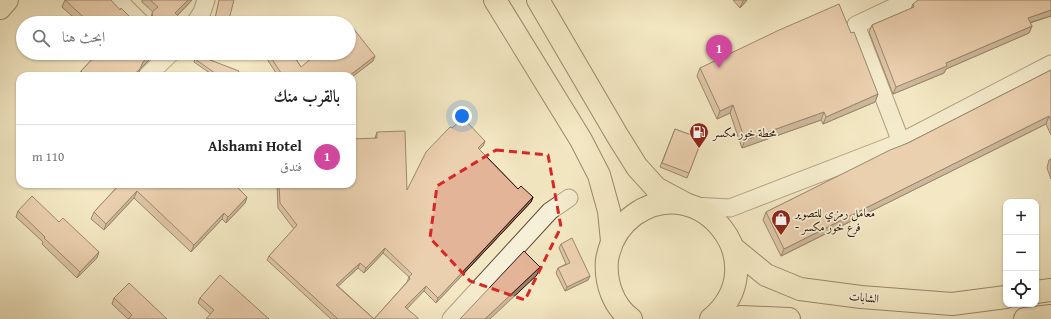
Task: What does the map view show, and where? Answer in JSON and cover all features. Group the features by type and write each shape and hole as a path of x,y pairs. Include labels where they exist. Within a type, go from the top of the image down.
{"main road":[{"path":"0,8 7,0"},
{"path":"495,0 581,140 599,175 609,211 612,241"},
{"path":"544,3 617,135 637,167 656,188 702,211 712,218 725,232 733,248 736,260 736,272 730,295 724,305 711,319"},
{"path":"629,318 618,305 608,280 606,267 612,241 619,229 628,220 645,209 664,203 678,203 691,206"},
{"name":"الشابات","path":"733,248 766,275 800,289 861,297 952,304 1003,296"},
{"path":"1039,292 1051,290"},
{"path":"1025,319 1051,316"},
{"path":"730,319 741,317 789,319"}],"street":[{"path":"118,0 134,16"},
{"path":"199,16 206,0"},
{"path":"901,142 856,25 909,0"},
{"path":"151,72 164,60"},
{"path":"691,206 730,208 901,142 1051,64"},
{"path":"451,319 550,211 569,198"}],"highlighted area":[{"path":"496,150 548,155 561,227 525,300 470,281 430,238 437,186"}],"building":[{"path":"65,0 111,0 120,10 121,8 129,16 82,16"},
{"path":"150,0 188,0 175,13 178,16 153,16 152,12 158,7"},
{"path":"219,0 234,0 230,16 216,16"},
{"path":"918,0 1051,0 1051,10 1028,18 1032,26 946,63 947,66 896,87 872,25 914,7 913,4"},
{"path":"839,4 851,33 854,32 878,94 826,117 824,112 745,140 733,105 720,111 700,68 777,31"},
{"path":"356,32 375,56 354,72 280,72 273,60 296,60 301,67 310,60 356,60"},
{"path":"91,60 145,60 137,72 81,71"},
{"path":"196,60 210,60 239,71 238,72 213,72"},
{"path":"1051,70 1051,121 1049,116 784,249 766,212 890,150 908,143"},
{"path":"463,118 485,141 478,148 518,189 521,186 533,197 438,298 426,286 405,307 418,319 338,319 269,256 297,225 280,203 279,188 356,188 356,139 377,138 377,132 405,131 407,190 426,152 450,127 452,128","holes":["385,248 412,274 409,277 410,279 374,319 336,285 360,263 366,268"]},
{"path":"675,129 702,139 689,173 662,163"},
{"path":"116,188 238,188 247,197 228,217 224,213 194,245 137,191 106,224 94,212"},
{"path":"32,196 59,222 63,218 99,252 80,272 18,211"},
{"path":"572,238 590,276 567,287 558,268 570,263 561,244"},
{"path":"524,251 540,267 485,319 460,319"},
{"path":"220,275 269,319 206,319 214,310 200,298"},
{"path":"129,283 167,319 128,319 132,315 114,298"}],"place":[{"name":"Alshami Hotel","path":"719,68"},
{"name":"محطة خور مكسر","path":"699,149"},
{"name":"معامل رمزي للتصوير - فرع خور مكسر","path":"781,236"}]}
